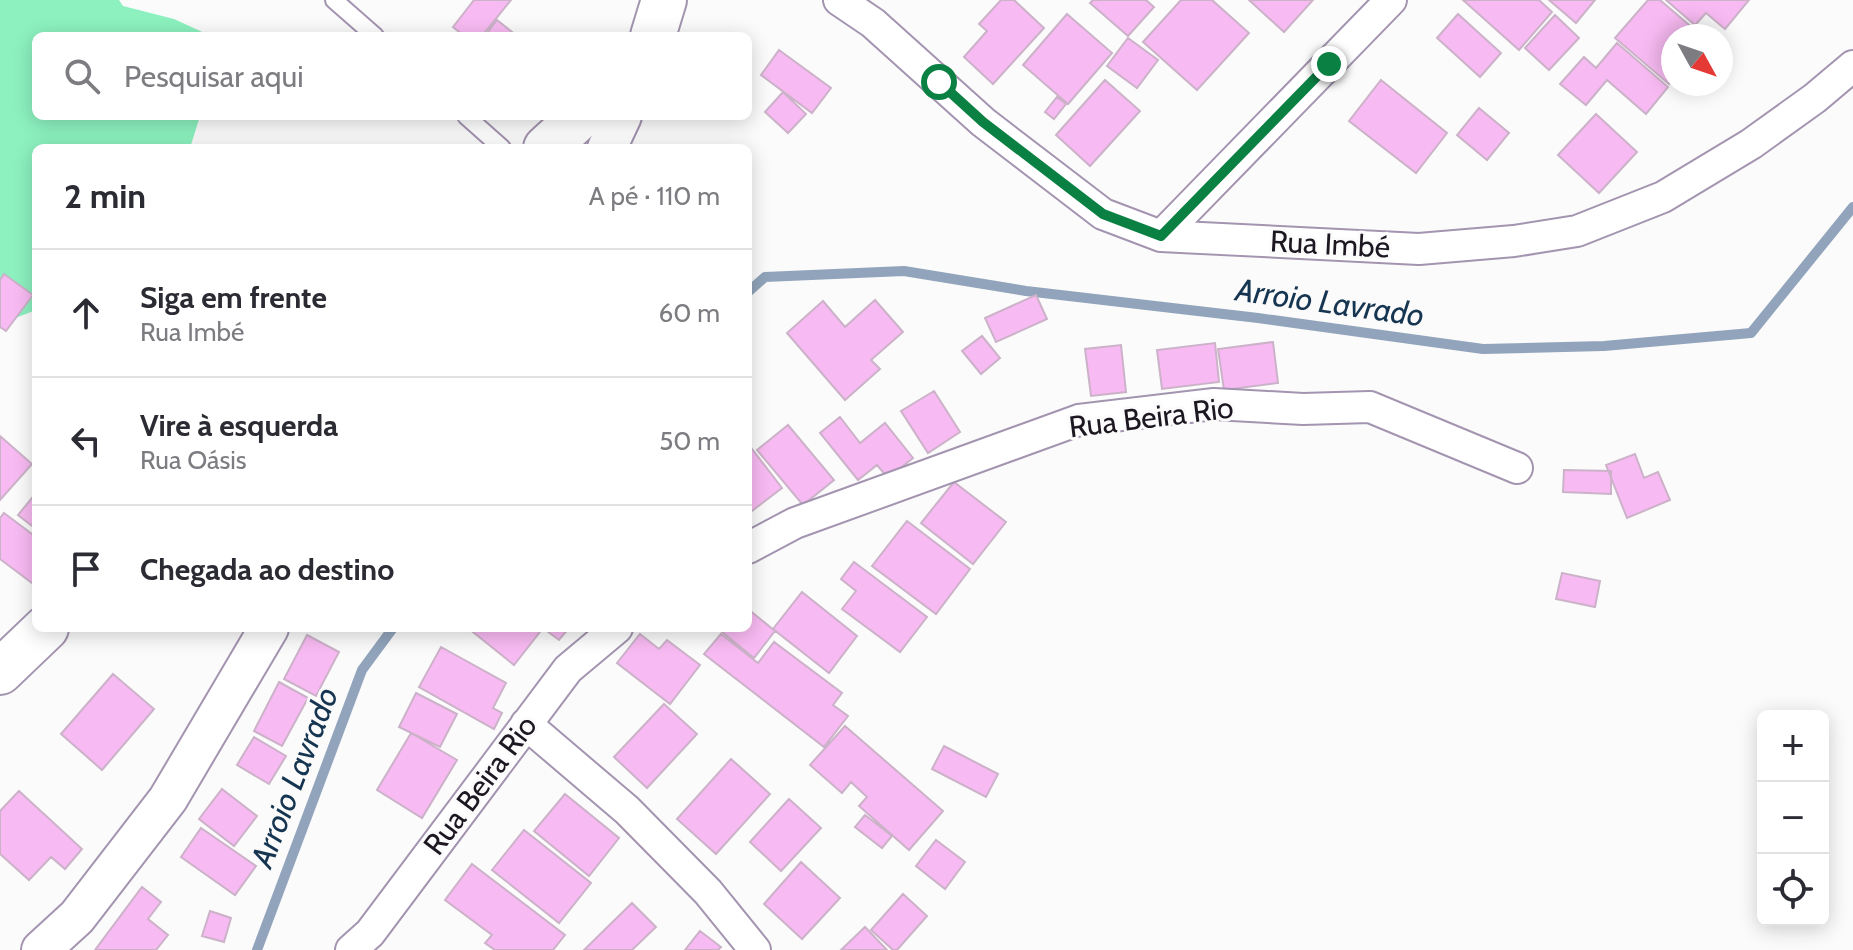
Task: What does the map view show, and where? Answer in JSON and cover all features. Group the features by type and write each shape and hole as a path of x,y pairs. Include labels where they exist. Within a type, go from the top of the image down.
{"main road":[{"path":"550,144 577,120"},
{"path":"0,672 42,632"}],"street":[{"name":"Rua Imbé","path":"839,0 873,23 983,122 1103,214 1161,236 1419,249 1514,241 1577,231 1663,197 1751,144 1853,66"},
{"path":"1161,236 1391,0"},
{"path":"609,144 620,120"},
{"name":"Rua Beira Rio","path":"752,546 795,523 1079,420 1214,404 1303,409 1370,407 1517,468"},
{"path":"41,950 77,917 168,799 267,632"},
{"name":"Rua Beira Rio","path":"351,950 370,933 568,669 612,632"},
{"path":"526,724 627,810 708,892 755,950"}],"lane":[{"path":"334,0 370,32"},
{"path":"470,120 498,144"}],"green space":[{"path":"0,0 119,0 123,6 174,19 202,32 32,32 32,120 199,120 191,144 32,144 32,312 0,324"}],"building":[{"path":"474,0 511,0 485,32 459,32 453,27"},
{"path":"1001,0 1014,0 1044,28 993,84 964,57 987,31 979,24"},
{"path":"1093,0 1146,0 1154,7 1128,36 1090,3"},
{"path":"1181,0 1212,0 1249,33 1197,90 1143,42"},
{"path":"1249,0 1313,0 1284,32"},
{"path":"1463,0 1539,0 1552,12 1519,50"},
{"path":"1549,0 1595,0 1576,23"},
{"path":"1648,0 1660,0 1688,24 1661,24 1661,77 1615,38"},
{"path":"1666,0 1749,0 1729,24 1719,24 1706,13 1694,24"},
{"path":"1067,14 1112,53 1068,104 1023,65"},
{"path":"1458,14 1501,53 1480,77 1437,38"},
{"path":"1555,15 1579,38 1549,70 1525,48"},
{"path":"497,20 512,32 488,32"},
{"path":"1128,38 1158,60 1137,88 1107,66"},
{"path":"1617,43 1661,81 1661,96 1646,114 1607,80 1586,105 1560,84 1584,57 1596,68"},
{"path":"779,50 831,88 812,113 761,75"},
{"path":"1105,80 1140,111 1090,166 1056,135"},
{"path":"1381,80 1447,133 1416,173 1349,121"},
{"path":"783,92 806,114 788,133 765,112"},
{"path":"1057,97 1066,104 1054,119 1045,112"},
{"path":"1479,108 1509,133 1487,160 1457,135"},
{"path":"1596,114 1637,152 1599,193 1558,155"},
{"path":"4,274 32,294 6,331 0,327 0,280"},
{"path":"1036,295 1047,319 996,342 985,318"},
{"path":"875,300 903,332 871,360 880,369 845,400 787,333 823,301 845,327"},
{"path":"982,336 1000,358 981,374 962,351"},
{"path":"1273,342 1278,383 1224,390 1218,349"},
{"path":"1215,343 1219,382 1162,389 1157,350"},
{"path":"1121,345 1126,392 1091,396 1085,349"},
{"path":"934,391 960,432 928,453 901,411"},
{"path":"840,417 860,443 885,423 913,458 888,478 877,465 858,480 820,433"},
{"path":"788,425 834,480 803,505 757,450"},
{"path":"0,436 32,464 0,500"},
{"path":"752,449 782,488 752,511"},
{"path":"1635,454 1644,478 1658,472 1670,500 1627,518 1606,465"},
{"path":"1564,470 1611,471 1611,494 1563,492"},
{"path":"954,482 1006,522 973,564 921,523"},
{"path":"32,498 32,526 18,515"},
{"path":"4,513 32,534 32,583 0,559 0,518"},
{"path":"907,521 970,569 936,614 872,566"},
{"path":"854,562 927,617 900,652 842,609 856,591 841,579"},
{"path":"1562,573 1600,581 1595,607 1556,599"},
{"path":"802,592 857,636 829,673 773,629"},
{"path":"752,612 775,631 754,658 722,632 752,632"},
{"path":"473,632 540,632 514,665"},
{"path":"548,632 566,632 559,640"},
{"path":"640,634 659,649 667,640 700,665 670,704 617,663"},
{"path":"721,634 758,663 774,642 842,693 833,705 848,716 824,747 704,654"},
{"path":"307,635 339,652 316,696 284,679"},
{"path":"441,647 506,683 493,708 502,713 494,729 419,687"},
{"path":"113,674 154,709 102,770 61,734"},
{"path":"279,682 308,698 282,746 254,731"},
{"path":"416,693 457,714 440,747 399,727"},
{"path":"664,704 697,734 647,788 614,757"},
{"path":"845,726 943,811 909,850 859,806 867,797 851,782 842,793 810,765"},
{"path":"411,733 457,760 422,818 377,790"},
{"path":"254,737 286,756 269,784 237,765"},
{"path":"944,746 998,774 986,797 932,769"},
{"path":"731,759 770,794 716,854 677,819"},
{"path":"222,789 257,816 234,846 199,819"},
{"path":"19,791 82,849 65,869 51,857 29,880 0,854 0,811"},
{"path":"565,794 619,838 589,876 534,831"},
{"path":"789,799 821,828 781,871 750,842"},
{"path":"865,815 892,836 882,848 855,827"},
{"path":"201,828 256,866 235,895 181,857"},
{"path":"524,830 591,883 559,923 492,870"},
{"path":"936,840 965,862 945,889 916,866"},
{"path":"801,862 840,898 802,939 764,904"},
{"path":"472,864 565,935 553,950 495,950 485,943 492,935 445,900"},
{"path":"142,887 161,902 148,919 168,935 156,950 95,950"},
{"path":"903,894 927,916 897,950 893,950 871,930"},
{"path":"632,903 656,927 632,950 584,950"},
{"path":"210,911 231,918 224,942 202,936"},
{"path":"865,927 887,950 841,950"},
{"path":"700,931 721,947 718,950 685,950"}],"waterway":[{"name":"Arroio Lavrado","path":"752,288 765,277 904,271 1026,291 1258,318 1483,349 1604,346 1751,333 1853,207"},
{"name":"Arroio Lavrado","path":"257,950 362,670 390,632"}],"route":[{"path":"939,82 983,122 1103,214 1161,236 1329,64"}]}
